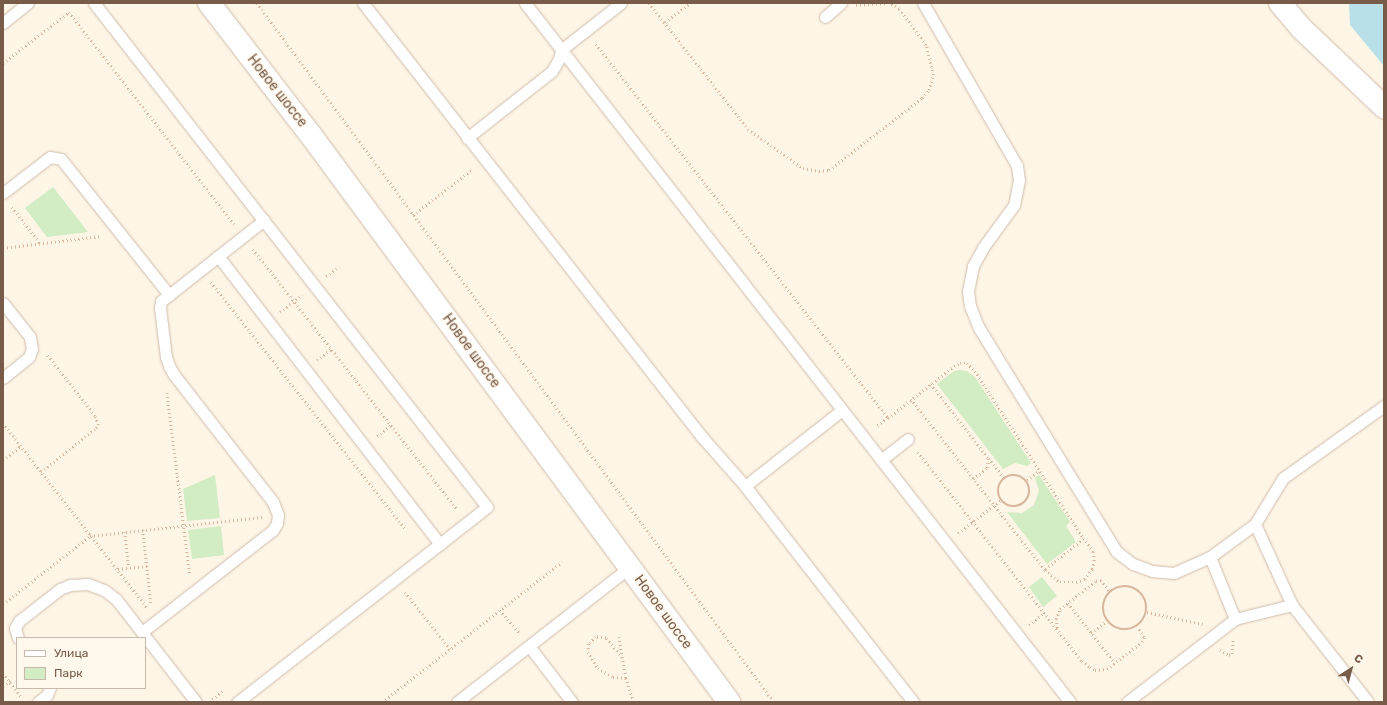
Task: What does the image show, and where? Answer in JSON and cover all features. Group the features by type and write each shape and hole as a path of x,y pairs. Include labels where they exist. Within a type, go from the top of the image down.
{"street":[{"name":"Новое шоссе","path":"209,3 310,134 729,702"},
{"path":"1280,3 1301,28 1384,107"}],"lane":[{"path":"3,23 28,3"},
{"path":"94,3 487,507 237,702"},
{"path":"363,3 484,160 702,437 745,486 913,702"},
{"path":"524,3 1070,702"},
{"path":"467,138 552,71 559,59 561,50 621,3"},
{"path":"923,3 1017,166 1019,180 1014,205 984,246 973,266 969,280 970,306 978,328 1117,552 1133,564 1152,571 1174,573 1210,557 1255,524 1282,478 1384,406"},
{"path":"825,17 840,4"},
{"path":"5,197 50,158 61,159 169,295"},
{"path":"142,632 155,618 192,593 273,530 277,523 278,515 273,502 174,375 166,357 160,308 161,301 264,220"},
{"path":"218,256 440,544"},
{"path":"3,303 30,337 32,349 29,357 3,378"},
{"path":"745,486 842,410"},
{"path":"881,460 908,439"},
{"path":"1255,524 1292,605 1368,702"},
{"path":"1210,557 1235,619"},
{"path":"457,702 630,567"},
{"path":"17,637 15,634 15,628 19,621 60,589 70,585 88,584 104,590 116,599 146,637"},
{"path":"1127,702 1235,619 1292,605"},
{"path":"146,637 196,702"},
{"path":"529,646 572,702"},
{"path":"38,702 46,695 49,689"}],"path":[{"path":"257,3 774,702"},
{"path":"649,3 748,129 803,168 818,171 829,170 922,98 928,90 933,76 926,45 899,9 888,3"},
{"path":"664,22 690,3"},
{"path":"840,4 885,3"},
{"path":"3,63 69,12 467,522"},
{"path":"586,30 888,418"},
{"path":"414,215 484,160"},
{"path":"5,197 40,243"},
{"path":"3,248 121,234"},
{"path":"202,269 406,530"},
{"path":"32,349 48,356 97,420 96,428 41,472"},
{"path":"863,437 911,399 954,366 960,363 967,363 976,371 1093,552 1094,560 1092,569 1084,579 1068,583 1060,582 1045,570 911,399"},
{"path":"174,375 168,385 167,396 192,593"},
{"path":"931,384 1004,478"},
{"path":"3,423 155,618"},
{"path":"908,439 1082,661 1090,668 1101,670 1107,669 1142,642 1144,637 1137,627"},
{"path":"3,460 21,446"},
{"path":"973,479 987,469 989,463 986,455"},
{"path":"1026,480 1040,470"},
{"path":"1016,474 1026,480 1030,491 1026,502 1016,507 1005,504 1001,500 998,488 1004,478 1016,474"},
{"path":"946,543 1001,500"},
{"path":"3,604 91,536 278,515"},
{"path":"143,530 155,618"},
{"path":"125,532 129,568"},
{"path":"1045,570 1084,539"},
{"path":"382,702 562,562"},
{"path":"117,569 147,566"},
{"path":"395,579 450,650"},
{"path":"1058,630 1056,619 1058,612 1098,580 1101,580 1110,592"},
{"path":"1127,586 1136,589 1142,595 1146,603 1147,612 1144,620 1137,627 1131,630 1118,630 1107,621 1104,616 1103,602 1110,592 1118,587 1127,586"},
{"path":"1068,603 1115,663"},
{"path":"500,610 529,646"},
{"path":"1147,612 1222,628"},
{"path":"1091,633 1107,621"},
{"path":"622,658 606,638 596,637 589,644 588,652 598,668 613,677 626,678"},
{"path":"619,637 626,678 634,702"},
{"path":"3,673 16,689"},
{"path":"3,686 10,681"},
{"path":"208,702 227,688"},
{"path":"16,689 26,702"}],"green space":[{"path":"53,187 88,232 47,237 25,208"},
{"path":"954,371 967,371 975,377 1031,463 1027,466 1015,463 1003,469 937,384"},
{"path":"215,475 220,518 187,521 183,489"},
{"path":"1039,475 1070,522 1066,526 1076,542 1047,564 1007,512 1022,513 1034,505 1039,491 1035,478"},
{"path":"221,526 224,555 192,559 188,530"},
{"path":"1042,577 1057,596 1043,607 1029,587"}],"water":[{"path":"1349,3 1384,3 1384,66 1350,25"}]}
